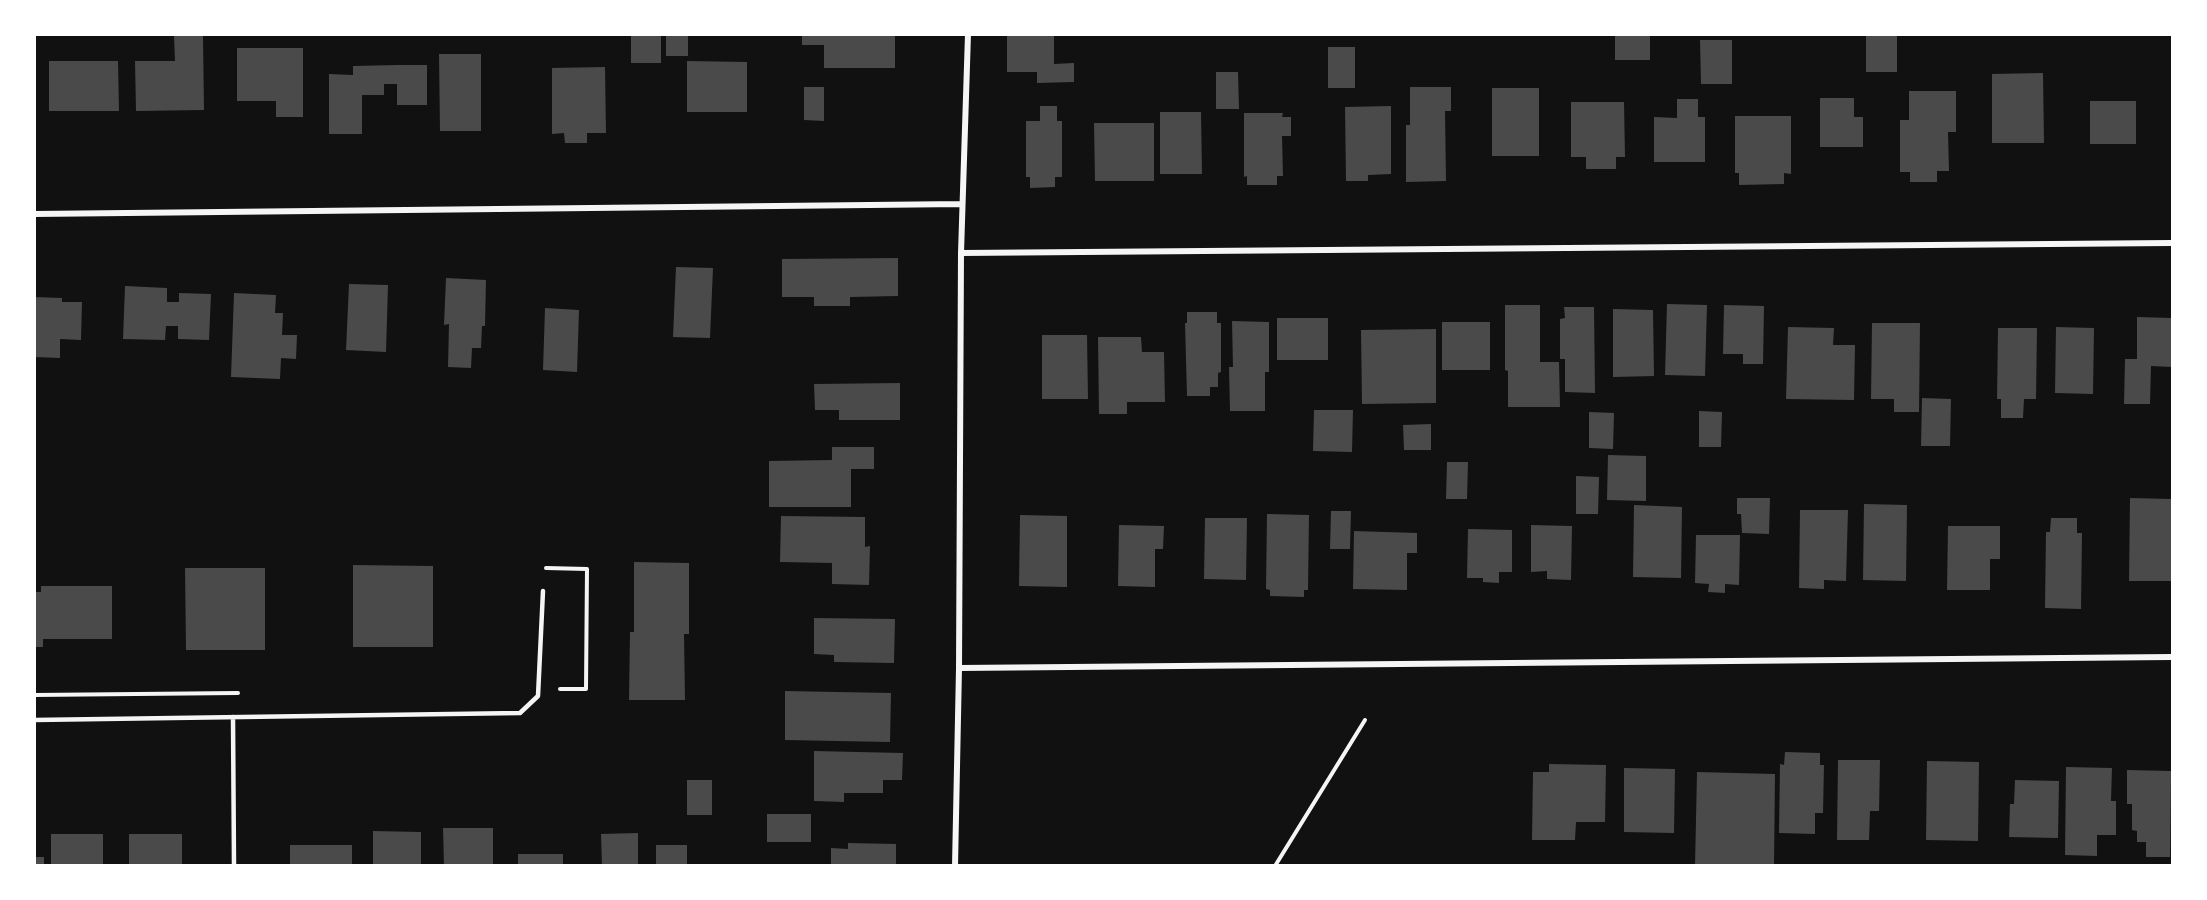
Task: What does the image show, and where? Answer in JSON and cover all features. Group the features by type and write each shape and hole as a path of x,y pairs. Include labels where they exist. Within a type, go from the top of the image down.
{"street":[{"path":"954,866 959,668 961,253 968,34"},
{"path":"34,214 962,204"},
{"path":"961,253 2172,243"},
{"path":"959,668 2172,657"}],"lane":[{"path":"34,720 520,713 538,696 543,591"},
{"path":"233,717 234,866"}],"path":[{"path":"539,689 586,689 587,569 541,567"},
{"path":"34,695 249,693"},
{"path":"1275,866 1365,720"}],"building":[{"path":"631,34 661,34 661,63 631,63"},
{"path":"666,34 688,34 688,56 666,56"},
{"path":"802,34 895,34 895,68 824,68 824,45 802,45"},
{"path":"1007,34 1054,34 1054,64 1074,63 1074,82 1037,83 1037,72 1007,72"},
{"path":"1615,34 1650,34 1650,60 1615,60"},
{"path":"174,36 203,36 204,110 136,111 135,61 175,61"},
{"path":"1866,36 1897,36 1897,72 1866,72"},
{"path":"1700,40 1732,40 1732,84 1701,84"},
{"path":"1328,47 1355,47 1355,88 1328,88"},
{"path":"237,48 303,48 303,117 276,117 276,101 237,101"},
{"path":"439,54 481,54 481,131 440,131"},
{"path":"49,61 118,61 119,111 49,111"},
{"path":"687,61 747,62 747,112 687,112"},
{"path":"427,65 427,105 397,105 397,84 384,84 384,95 362,95 362,134 329,134 329,74 353,75 353,66"},
{"path":"605,67 606,133 587,133 587,143 565,143 564,133 552,134 552,68"},
{"path":"1216,72 1238,72 1239,109 1216,109"},
{"path":"2043,73 2044,143 1992,143 1992,74"},
{"path":"804,87 824,87 824,121 804,120"},
{"path":"1410,87 1451,87 1451,111 1445,111 1446,181 1406,182 1406,125 1410,125"},
{"path":"1492,88 1539,88 1539,156 1492,156"},
{"path":"1909,91 1956,91 1956,132 1948,132 1949,171 1937,171 1937,182 1910,182 1910,172 1900,172 1900,120 1909,120"},
{"path":"1820,98 1854,98 1854,117 1863,117 1863,147 1820,147"},
{"path":"1677,99 1698,99 1698,117 1705,117 1705,162 1654,162 1654,117 1677,118"},
{"path":"2090,101 2136,101 2136,144 2090,144"},
{"path":"1571,102 1624,102 1625,157 1616,157 1616,169 1586,169 1586,157 1571,157"},
{"path":"1040,106 1057,106 1057,121 1062,121 1062,177 1055,177 1055,187 1030,188 1030,177 1026,177 1026,121 1040,121"},
{"path":"1391,106 1391,174 1368,175 1368,181 1346,181 1345,107"},
{"path":"1160,112 1201,112 1202,174 1160,174"},
{"path":"1244,113 1283,113 1282,117 1291,117 1291,136 1282,136 1283,176 1277,176 1277,185 1247,185 1247,176 1244,177"},
{"path":"1735,116 1791,116 1791,174 1784,173 1784,184 1739,185 1739,173 1735,173"},
{"path":"1094,123 1154,123 1154,181 1095,181"},
{"path":"898,258 898,296 850,297 850,306 814,306 814,297 782,297 782,259"},
{"path":"676,267 713,268 710,338 673,337"},
{"path":"446,278 486,280 485,326 482,326 481,348 472,348 471,368 448,367 449,324 444,325"},
{"path":"349,284 388,285 386,352 346,350"},
{"path":"125,286 167,288 167,302 179,302 179,293 211,294 209,340 178,339 178,326 166,326 165,340 123,339"},
{"path":"234,293 276,295 275,313 283,313 282,335 297,335 296,359 281,358 280,379 231,377"},
{"path":"34,297 62,298 62,302 82,302 81,340 60,339 60,358 34,357"},
{"path":"1667,304 1707,305 1705,376 1665,375"},
{"path":"1505,305 1540,305 1540,362 1559,362 1560,407 1508,407 1508,371 1505,370"},
{"path":"1724,305 1764,306 1763,364 1743,364 1743,354 1723,354"},
{"path":"1564,307 1594,307 1595,393 1565,392 1565,359 1560,359 1560,319 1565,318"},
{"path":"545,308 579,310 577,372 543,370"},
{"path":"1613,309 1653,310 1654,376 1613,377"},
{"path":"1187,312 1217,312 1217,323 1221,323 1221,372 1218,373 1218,387 1210,387 1210,396 1187,396 1185,323 1187,323"},
{"path":"2137,317 2172,318 2172,367 2151,366 2150,404 2124,404 2125,359 2137,359"},
{"path":"1277,318 1328,318 1328,360 1277,360"},
{"path":"1232,321 1269,322 1269,372 1265,372 1265,411 1230,411 1229,367 1233,367"},
{"path":"1442,322 1490,322 1490,370 1442,370"},
{"path":"1872,323 1920,323 1919,412 1894,412 1894,399 1871,399"},
{"path":"1788,327 1834,328 1833,345 1855,345 1854,400 1786,399"},
{"path":"2056,327 2094,328 2093,394 2055,393"},
{"path":"1998,328 2037,328 2036,399 2024,399 2023,418 2001,418 2001,399 1997,399"},
{"path":"1436,329 1436,403 1362,404 1361,330"},
{"path":"1042,335 1087,335 1088,399 1042,399"},
{"path":"1098,337 1141,337 1142,352 1164,352 1165,402 1127,402 1127,414 1099,414"},
{"path":"900,383 900,420 839,420 839,410 815,410 814,384"},
{"path":"1922,398 1951,399 1950,446 1921,446"},
{"path":"1314,410 1353,410 1352,452 1313,451"},
{"path":"1699,411 1722,412 1721,447 1699,447"},
{"path":"1589,412 1614,413 1613,449 1589,448"},
{"path":"1431,424 1431,450 1404,450 1403,425"},
{"path":"832,447 874,447 874,469 851,469 851,507 769,507 769,461 832,460"},
{"path":"1608,455 1646,456 1646,501 1607,500"},
{"path":"1447,462 1468,462 1467,499 1446,499"},
{"path":"1576,476 1599,477 1598,514 1576,514"},
{"path":"1737,498 1770,498 1769,534 1742,533 1741,514 1737,514"},
{"path":"2130,498 2172,499 2172,581 2129,581"},
{"path":"1864,504 1907,505 1906,581 1863,580"},
{"path":"1634,505 1682,507 1681,578 1633,577"},
{"path":"1800,510 1848,510 1846,581 1824,580 1824,589 1799,588"},
{"path":"1331,511 1351,511 1350,549 1330,549"},
{"path":"1267,514 1309,515 1308,590 1304,590 1304,597 1270,596 1270,590 1266,589"},
{"path":"1020,515 1067,516 1067,587 1019,586"},
{"path":"781,516 865,517 865,547 870,546 869,585 832,584 832,563 780,562"},
{"path":"1205,518 1247,518 1246,580 1204,579"},
{"path":"2051,518 2077,518 2077,533 2082,533 2081,609 2045,608 2046,532 2050,532"},
{"path":"1119,525 1164,526 1163,549 1155,549 1155,587 1118,586"},
{"path":"1531,525 1572,526 1571,580 1547,579 1547,571 1531,572"},
{"path":"1948,526 2000,526 2000,559 1990,559 1990,590 1947,590"},
{"path":"1468,529 1512,530 1512,572 1499,572 1499,583 1483,582 1483,578 1467,578"},
{"path":"1354,531 1417,533 1417,553 1407,553 1407,590 1353,589"},
{"path":"1696,535 1740,535 1739,585 1725,584 1725,593 1708,592 1709,584 1695,583"},
{"path":"634,562 689,563 689,634 684,634 685,700 629,700 630,632 634,632"},
{"path":"353,565 433,566 433,647 353,647"},
{"path":"185,568 265,568 265,650 186,650"},
{"path":"41,586 112,586 112,639 43,639 43,647 34,647 34,592 41,592"},
{"path":"814,618 895,619 894,663 834,662 834,655 814,654"},
{"path":"785,691 891,693 890,742 785,740"},
{"path":"814,751 903,753 902,780 883,780 883,793 844,793 844,802 814,801"},
{"path":"1785,752 1820,753 1820,765 1824,765 1823,813 1815,813 1815,834 1779,833 1780,764 1784,765"},
{"path":"1838,760 1880,760 1879,811 1870,811 1869,840 1837,840"},
{"path":"1927,761 1979,762 1978,841 1926,840"},
{"path":"1549,764 1606,765 1605,822 1576,822 1575,840 1532,840 1533,772 1549,772"},
{"path":"2066,767 2112,768 2111,801 2116,801 2116,835 2097,835 2097,856 2065,855"},
{"path":"1624,768 1675,769 1674,833 1624,832"},
{"path":"2127,770 2171,771 2170,857 2146,857 2146,842 2137,842 2137,831 2132,830 2132,804 2127,804"},
{"path":"1697,772 1775,774 1774,866 1695,866"},
{"path":"687,780 712,780 712,815 687,815"},
{"path":"2015,780 2059,781 2058,838 2009,837 2010,804 2014,804"},
{"path":"767,814 811,814 811,842 767,842"},
{"path":"443,828 493,828 493,866 444,866"},
{"path":"373,831 421,832 421,866 373,866"},
{"path":"638,833 638,866 602,866 601,834"},
{"path":"51,834 103,834 103,866 51,866"},
{"path":"129,834 182,834 182,866 129,866"},
{"path":"848,843 896,844 896,866 831,866 831,848 848,849"},
{"path":"290,845 352,845 352,866 290,866"},
{"path":"656,845 687,845 687,866 656,866"},
{"path":"518,854 563,854 563,866 518,866"},
{"path":"34,857 44,857 44,866 34,866"}]}
